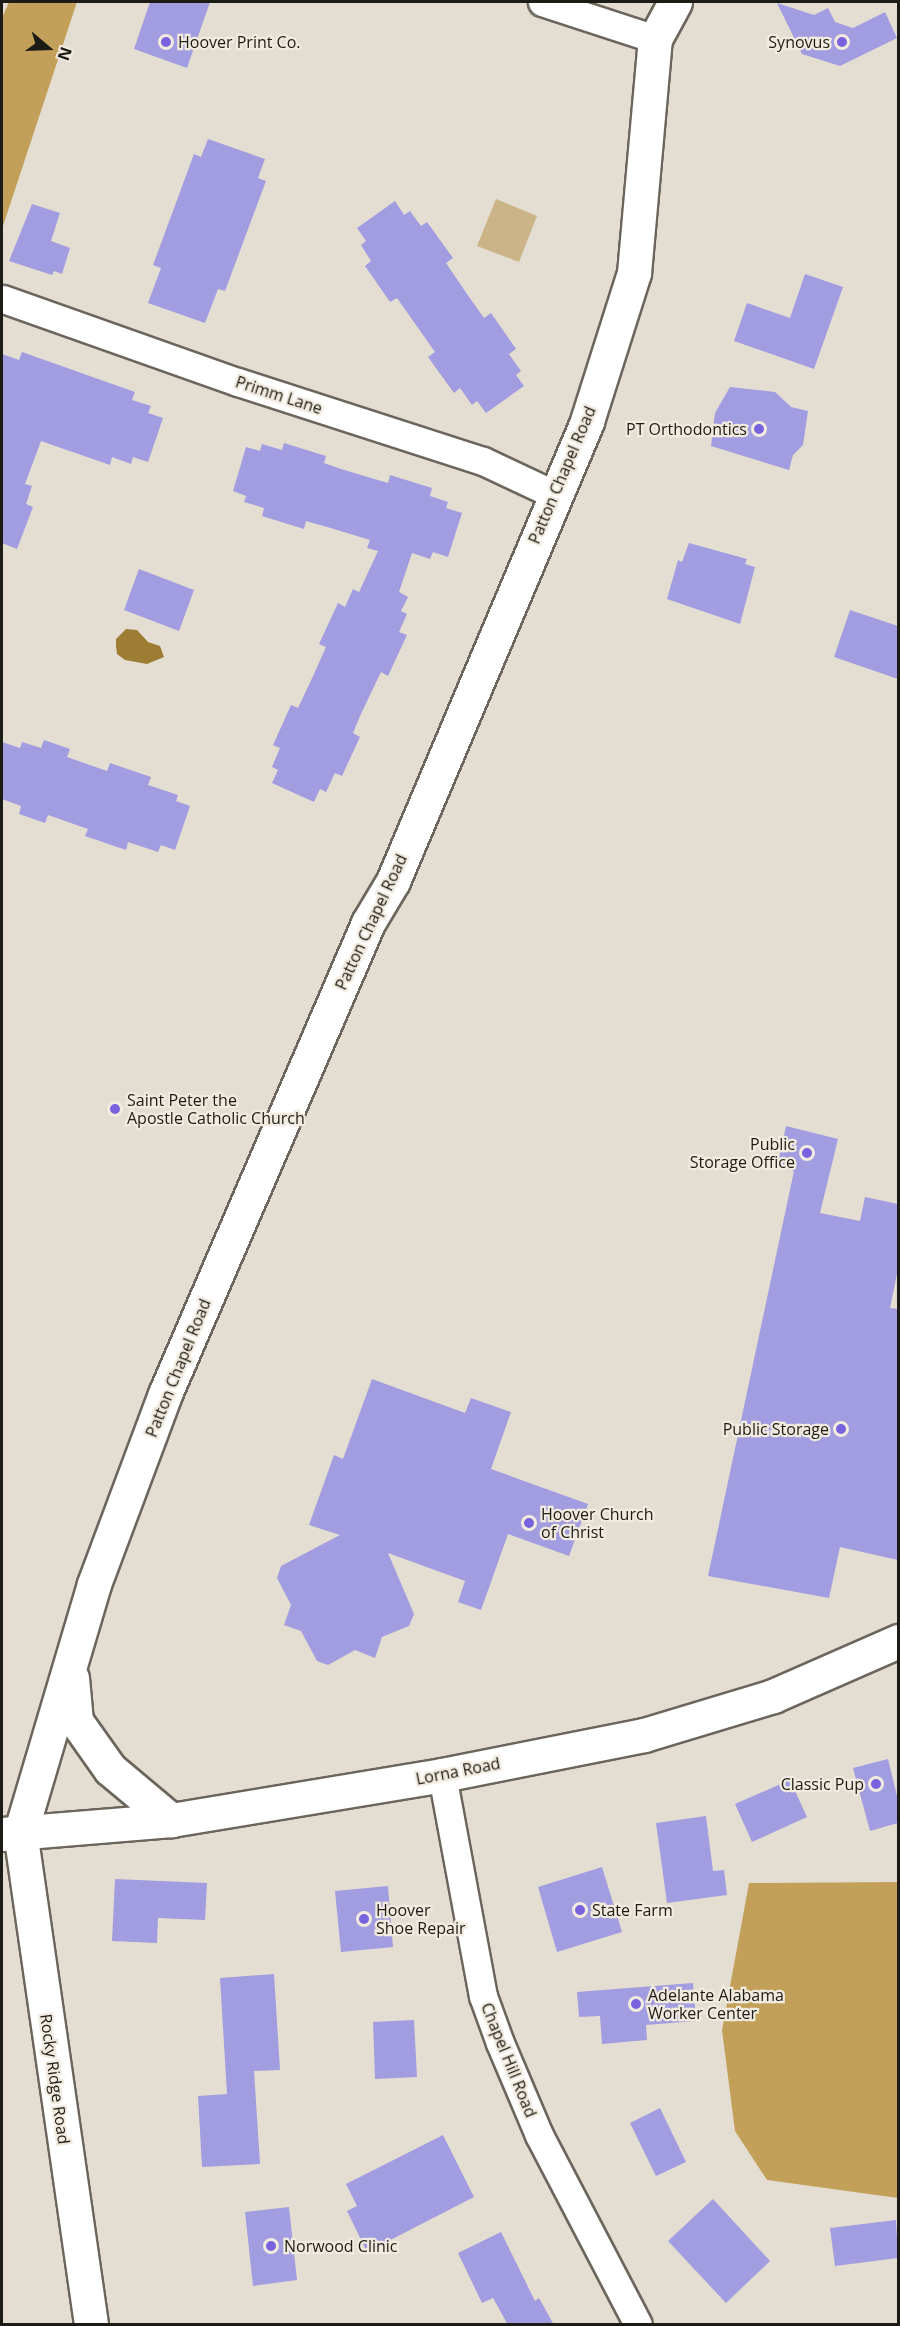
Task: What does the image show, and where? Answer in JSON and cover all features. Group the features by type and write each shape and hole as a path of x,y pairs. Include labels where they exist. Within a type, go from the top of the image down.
{"main road":[{"name":"Patton Chapel Road","path":"10,1834 70,1665 94,1584 165,1394 368,923 393,880 553,494 587,421 634,273 655,39 675,2"},
{"name":"Lorna Road","path":"10,1834 171,1820 442,1775 644,1735 773,1696 898,1641"},
{"path":"70,1665 76,1720 110,1769 171,1820"},
{"name":"Rocky Ridge Road","path":"10,1834 91,2325"}],"street":[{"path":"542,2 655,39"},
{"name":"Primm Lane","path":"3,299 238,382 483,461 553,494"},
{"name":"Chapel Hill Road","path":"442,1775 483,1995 500,2043 540,2135 638,2325"}],"shaded area":[{"path":"9,2 77,2 2,229 2,18"},
{"path":"496,199 537,216 519,262 477,246"},
{"path":"126,629 137,630 148,642 160,646 164,657 147,664 125,660 117,654 116,639"},
{"path":"898,1882 898,2198 767,2180 735,2131 722,2030 749,1883"}],"building":[{"name":"Hoover Print Co.","path":"150,2 210,2 187,68 134,49"},
{"name":"Synovus","path":"777,3 814,15 828,8 835,22 853,28 885,12 897,38 840,66 802,54"},
{"path":"208,139 265,159 258,178 266,181 225,291 218,289 205,323 148,303 161,268 153,265 194,154 201,157"},
{"path":"395,201 404,215 410,211 421,226 427,222 453,258 446,263 467,294 484,318 491,313 516,349 509,354 521,371 516,375 524,386 486,413 477,401 472,405 460,388 454,393 428,357 435,352 397,298 390,302 365,266 371,261 361,245 366,241 357,228"},
{"path":"32,204 60,213 51,241 70,248 62,274 54,271 52,275 9,261"},
{"path":"805,274 843,287 814,369 734,341 747,303 790,318"},
{"path":"22,352 135,392 132,400 151,406 148,413 163,418 148,462 133,457 131,464 112,457 110,465 41,441 25,484 32,486 26,504 33,507 17,549 2,543 2,354 19,360"},
{"name":"PT Orthodontics","path":"730,387 775,392 791,407 808,411 803,445 793,455 789,470 711,446 715,413"},
{"path":"284,443 326,456 324,463 341,469 388,483 390,475 432,488 430,496 448,502 446,508 462,513 448,557 433,552 430,559 412,553 399,592 408,597 401,611 407,614 399,632 407,635 388,676 381,672 360,716 353,733 360,737 342,776 335,773 326,792 320,789 314,802 272,783 278,770 272,767 280,748 273,745 291,705 298,708 314,674 326,647 319,644 338,603 345,607 353,589 359,592 378,551 367,548 370,540 334,529 306,521 304,529 262,516 264,508 244,502 246,496 233,491 246,447 260,451 262,444 282,450"},
{"path":"689,543 747,559 745,564 755,567 740,624 667,599 678,560 682,562"},
{"path":"139,569 194,590 179,631 124,610"},
{"path":"850,610 898,626 898,679 834,657"},
{"path":"44,740 70,749 67,757 107,771 110,763 151,777 148,785 178,795 176,801 190,806 175,850 161,845 158,852 128,842 126,850 85,836 88,829 48,815 45,823 19,814 21,806 2,799 2,742 20,748 22,742 41,748"},
{"path":"786,1126 838,1139 820,1213 860,1221 865,1197 898,1204 898,1269 890,1308 898,1309 898,1560 840,1547 829,1598 708,1576 794,1171 777,1167"},
{"name":"Hoover Church of Christ","path":"372,1379 465,1413 471,1398 511,1412 491,1469 588,1504 569,1556 508,1534 481,1610 458,1602 465,1581 388,1553 414,1614 409,1626 382,1637 375,1658 355,1650 328,1665 317,1661 301,1631 284,1625 291,1605 277,1578 281,1566 340,1535 309,1525 334,1455 343,1459"},
{"name":"Classic Pup","path":"888,1759 898,1800 898,1823 870,1831 853,1768"},
{"path":"790,1780 807,1817 752,1842 735,1804"},
{"path":"706,1816 713,1871 724,1870 727,1895 667,1903 656,1823"},
{"name":"State Farm","path":"602,1867 622,1932 557,1952 538,1887"},
{"path":"115,1879 207,1883 205,1920 158,1918 157,1943 112,1941"},
{"name":"Hoover Shoe Repair","path":"388,1886 393,1947 341,1952 335,1891"},
{"path":"274,1974 280,2070 254,2071 260,2164 202,2167 198,2096 227,2094 220,1978"},
{"name":"Adelante Alabama Worker Center","path":"693,1983 696,2021 646,2025 647,2040 602,2044 600,2016 579,2017 577,1992"},
{"path":"414,2020 417,2077 375,2079 373,2022"},
{"path":"660,2108 686,2162 656,2176 630,2123"},
{"path":"443,2135 474,2197 367,2252 347,2211 357,2206 346,2184"},
{"path":"713,2199 770,2261 726,2303 668,2241"},
{"name":"Norwood Clinic","path":"289,2207 297,2280 253,2286 245,2212"},
{"path":"896,2220 898,2258 835,2266 830,2228"},
{"path":"501,2232 535,2301 539,2298 554,2325 508,2325 493,2298 482,2303 458,2253"}],"place":[{"name":"Hoover Print Co.","path":"166,42"},
{"name":"Synovus","path":"842,42"},
{"name":"PT Orthodontics","path":"759,429"},
{"name":"Saint Peter the Apostle Catholic Church","path":"115,1109"},
{"name":"Public Storage Office","path":"807,1153"},
{"name":"Public Storage","path":"841,1429"},
{"name":"Hoover Church of Christ","path":"529,1523"},
{"name":"Classic Pup","path":"876,1784"},
{"name":"State Farm","path":"580,1910"},
{"name":"Hoover Shoe Repair","path":"364,1919"},
{"name":"Adelante Alabama Worker Center","path":"636,2004"},
{"name":"Norwood Clinic","path":"271,2246"}]}
